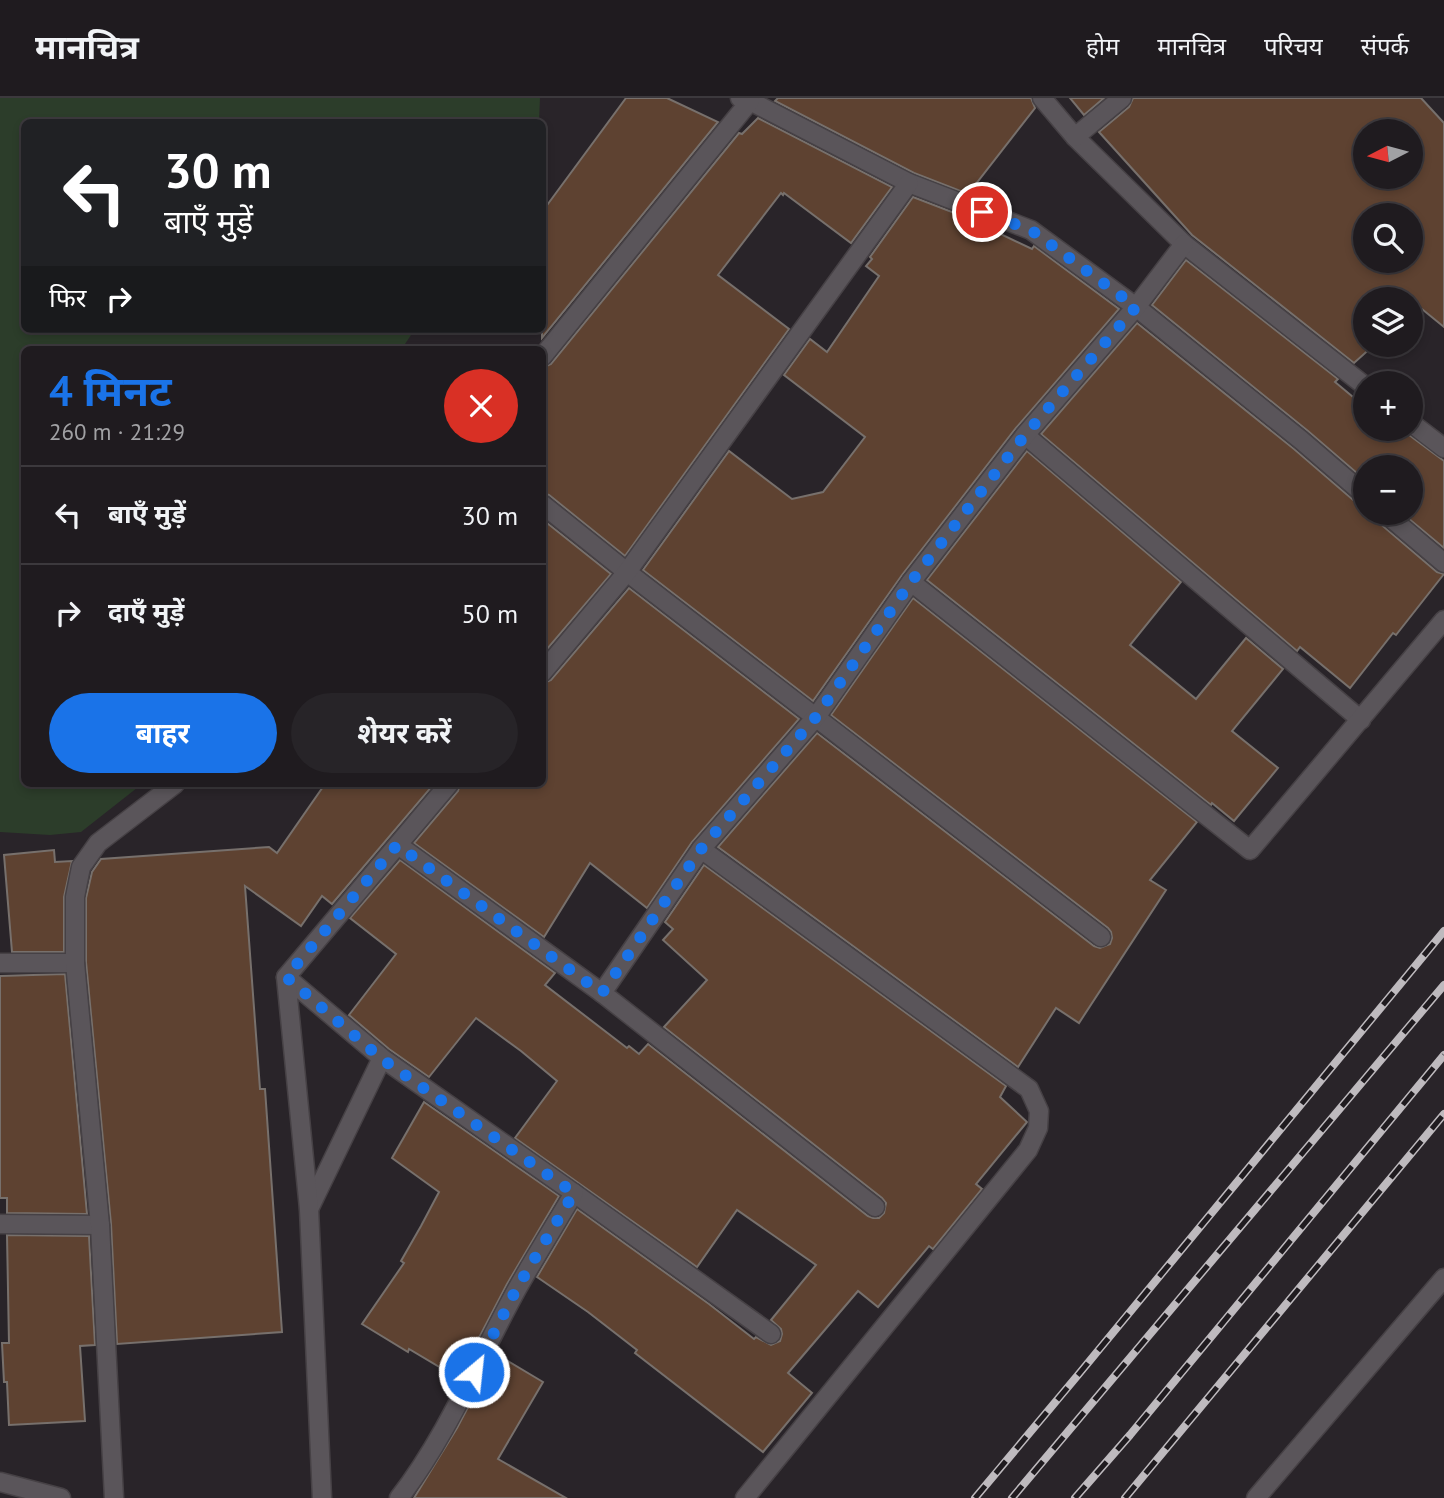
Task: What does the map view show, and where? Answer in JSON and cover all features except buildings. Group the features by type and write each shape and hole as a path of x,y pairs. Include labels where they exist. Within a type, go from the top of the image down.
{"street":[{"path":"1042,98 1076,137 1184,244 1353,377"},
{"path":"1076,137 1122,98"},
{"path":"546,352 745,99 909,183 1031,230 1136,307 1353,485"},
{"path":"546,668 627,572 909,183"},
{"path":"602,993 701,849 816,717 911,582 1025,435 1136,307 1184,244"},
{"path":"1423,432 1444,448"},
{"path":"1025,435 1361,720"},
{"path":"546,507 1101,937"},
{"path":"1399,525 1444,563"},
{"path":"911,582 1250,850 1444,620"},
{"path":"114,1498 100,1225 75,963 75,897 81,867 98,843 171,787"},
{"path":"321,1498 309,1209 286,977 446,787"},
{"path":"397,845 602,993 875,1207"},
{"path":"701,849 1029,1089 1039,1111 1038,1128 1028,1150 745,1498"},
{"path":"0,963 75,963"},
{"path":"286,977 382,1059 771,1334"},
{"path":"309,1209 382,1059"},
{"path":"399,1498 422,1465 517,1288 574,1193"},
{"path":"0,1224 100,1225"},
{"path":"1256,1498 1444,1278"},
{"path":"0,1482 61,1498"}],"green space":[{"path":"0,98 540,98 539,119 21,119 21,333 412,333 404,346 21,346 21,787 138,787 81,832 50,835 0,832"}],"railway":[{"path":"975,1498 1444,931"},
{"path":"1012,1498 1444,985"},
{"path":"1075,1498 1444,1055"},
{"path":"1125,1498 1444,1114"}],"route":[{"path":"474,1372 517,1288 574,1193 382,1059 286,977 397,845 602,993 701,849 816,717 911,582 1025,435 1136,307 1031,230 982,212"}]}
